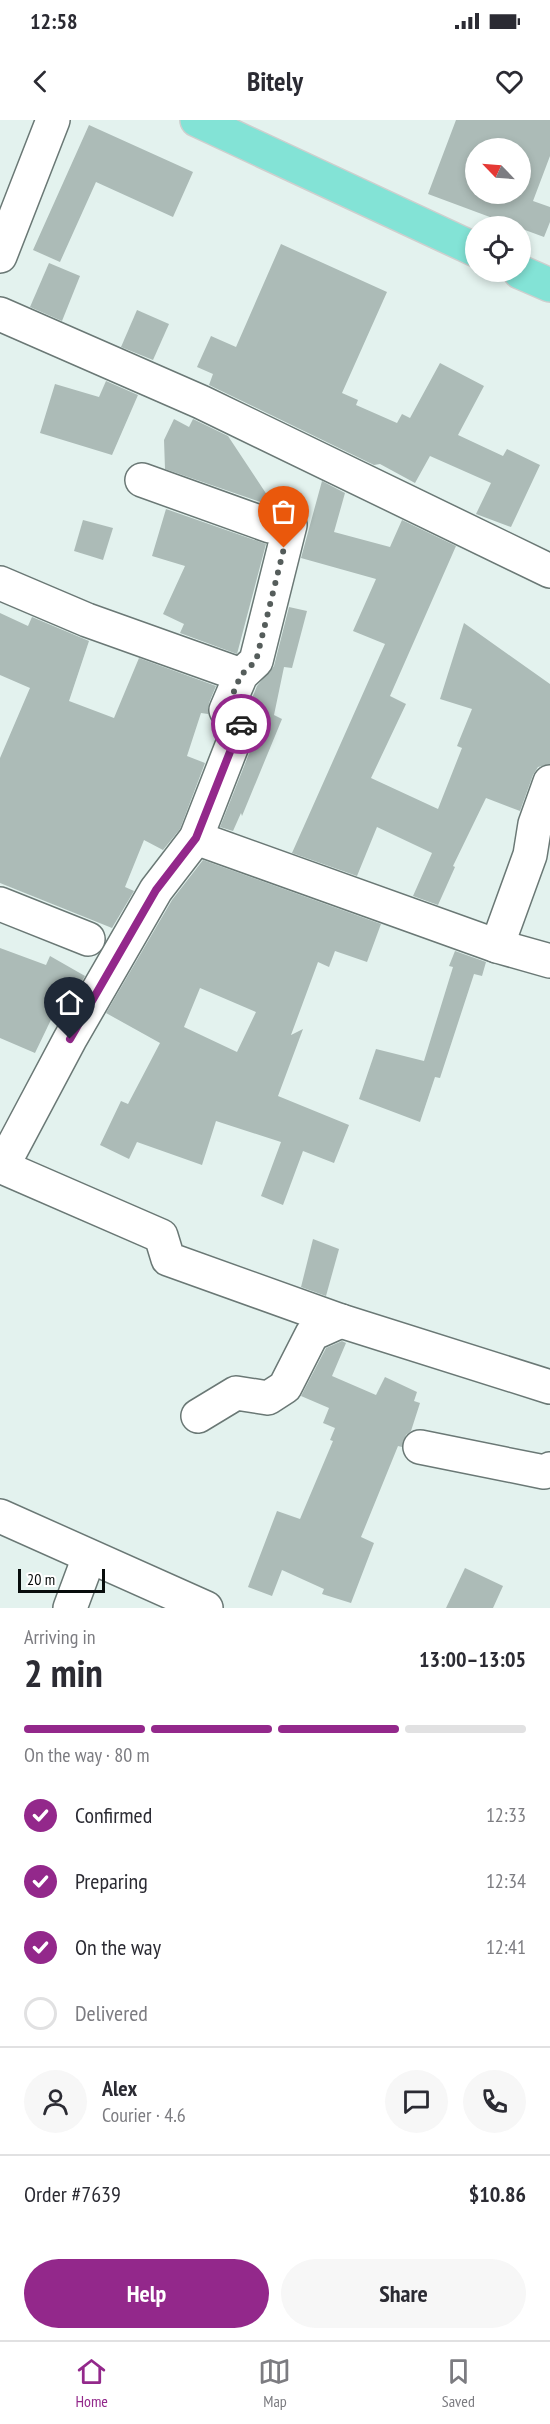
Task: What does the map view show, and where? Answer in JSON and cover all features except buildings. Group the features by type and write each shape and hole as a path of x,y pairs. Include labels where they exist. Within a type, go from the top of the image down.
{"main road":[{"path":"197,120 465,245"},
{"path":"531,277 550,285"}],"street":[{"path":"0,256 53,120"},
{"path":"0,314 201,402 550,571"},
{"path":"142,480 270,526 290,525 256,661 241,675 226,710 242,720 196,838 156,890 70,1039 1,1167 161,1236 168,1259 341,1321 550,1388"},
{"path":"0,583 87,620 241,675"},
{"path":"497,946 530,855 535,824 550,782"},
{"path":"196,838 497,946 550,961"},
{"path":"0,904 88,939"},
{"path":"198,1416 236,1393 268,1398 285,1387 312,1334 341,1321"},
{"path":"420,1447 544,1473 550,1469"},
{"path":"0,1516 206,1608"},
{"path":"70,1608 89,1557"}],"way so far":[{"path":"241,724 242,720 226,710 241,675 256,661 284,548"}],"route":[{"path":"70,1039 156,890 196,838 241,724"}]}
